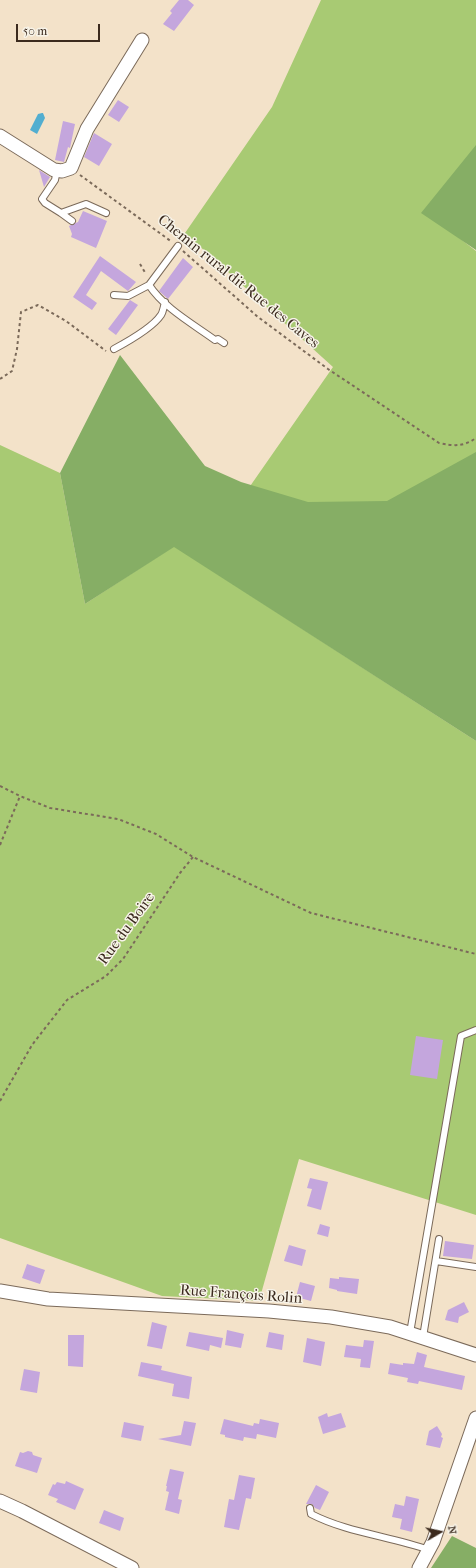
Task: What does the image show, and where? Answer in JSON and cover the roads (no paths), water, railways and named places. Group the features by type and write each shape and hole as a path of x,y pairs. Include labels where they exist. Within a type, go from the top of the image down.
{"street":[{"path":"0,136 54,170 62,171 71,168 87,129 142,40"},
{"name":"Rue François Rolin","path":"0,1291 48,1299 269,1311 323,1316 390,1327 476,1355"},
{"path":"419,1568 429,1550 476,1418"},
{"path":"0,1501 131,1568"}],"lane":[{"path":"57,170 54,180 42,199 45,203 72,220"},
{"path":"60,213 86,204 106,213"},
{"path":"114,295 128,296 150,283 178,246"},
{"path":"150,283 156,295 215,340 218,339 224,343"},
{"path":"114,349 148,327 162,314 165,302"},
{"path":"410,1333 461,1036 476,1030"},
{"path":"423,1337 439,1240"},
{"path":"436,1261 476,1268"},
{"path":"310,1508 311,1514 322,1520 354,1531 429,1550"}],"water":[{"path":"43,113 45,118 37,134 30,130 38,114"}]}
